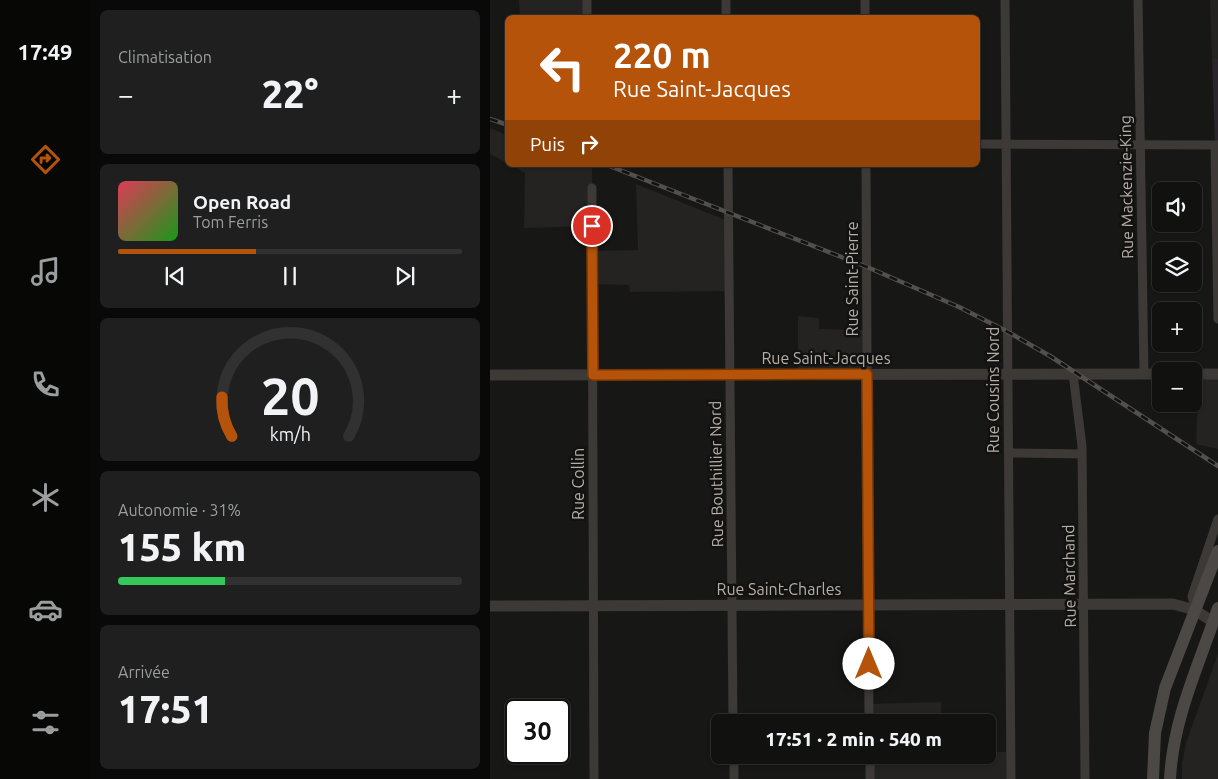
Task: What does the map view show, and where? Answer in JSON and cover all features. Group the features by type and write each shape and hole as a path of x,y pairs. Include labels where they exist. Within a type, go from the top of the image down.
{"main road":[{"path":"1153,779 1155,733 1165,688 1218,551"},
{"path":"1186,696 1216,624 1218,608"},
{"path":"1170,779 1175,739 1189,680 1188,670 1184,664 1176,660"}],"street":[{"path":"587,0 587,15"},
{"path":"726,0 726,15"},
{"path":"865,0 865,15"},
{"name":"Rue Cousins Nord","path":"1005,0 1011,779"},
{"name":"Rue Mackenzie-King","path":"1138,0 1144,374"},
{"path":"980,144 1216,146 1218,319"},
{"name":"Rue Bouthillier Nord","path":"728,167 733,714"},
{"name":"Rue Saint-Pierre","path":"866,167 869,714"},
{"name":"Rue Collin","path":"592,188 594,779"},
{"name":"Rue Marchand","path":"1073,374 1082,454 1086,779"},
{"name":"Rue Saint-Jacques","path":"490,375 1152,374"},
{"path":"1202,374 1218,374"},
{"path":"1009,453 1082,454"},
{"path":"1195,610 1192,596 1218,519"},
{"name":"Rue Saint-Charles","path":"490,606 1173,604 1195,610 1216,624"},
{"path":"734,764 734,779"},
{"path":"870,764 870,779"}],"shaded area":[{"path":"519,0 587,0 587,15 520,15"},
{"path":"1210,0 1218,0 1218,59 1212,59"},
{"path":"1212,59 1218,59 1218,145 1215,145"},
{"path":"490,128 505,134 505,162 490,154"},
{"path":"515,167 592,167 593,226 524,228 525,173"},
{"path":"636,184 728,221 729,291 630,292 629,285 593,284 593,251 638,250"},
{"path":"798,316 819,318 819,329 867,330 867,374 798,375"},
{"path":"1202,374 1218,374 1218,449 1196,444 1197,412 1202,412"},
{"path":"1218,654 1218,779 1182,779 1182,764 1186,743"},
{"path":"941,702 941,714 869,714 869,704"},
{"path":"996,752 1011,752 1011,779 870,779 870,764 996,764"}],"railway":[{"path":"490,119 505,124"},
{"path":"612,167 867,267 959,307 1050,356 1218,466"}],"route":[{"path":"592,226 593,375 867,374 869,664"}]}
